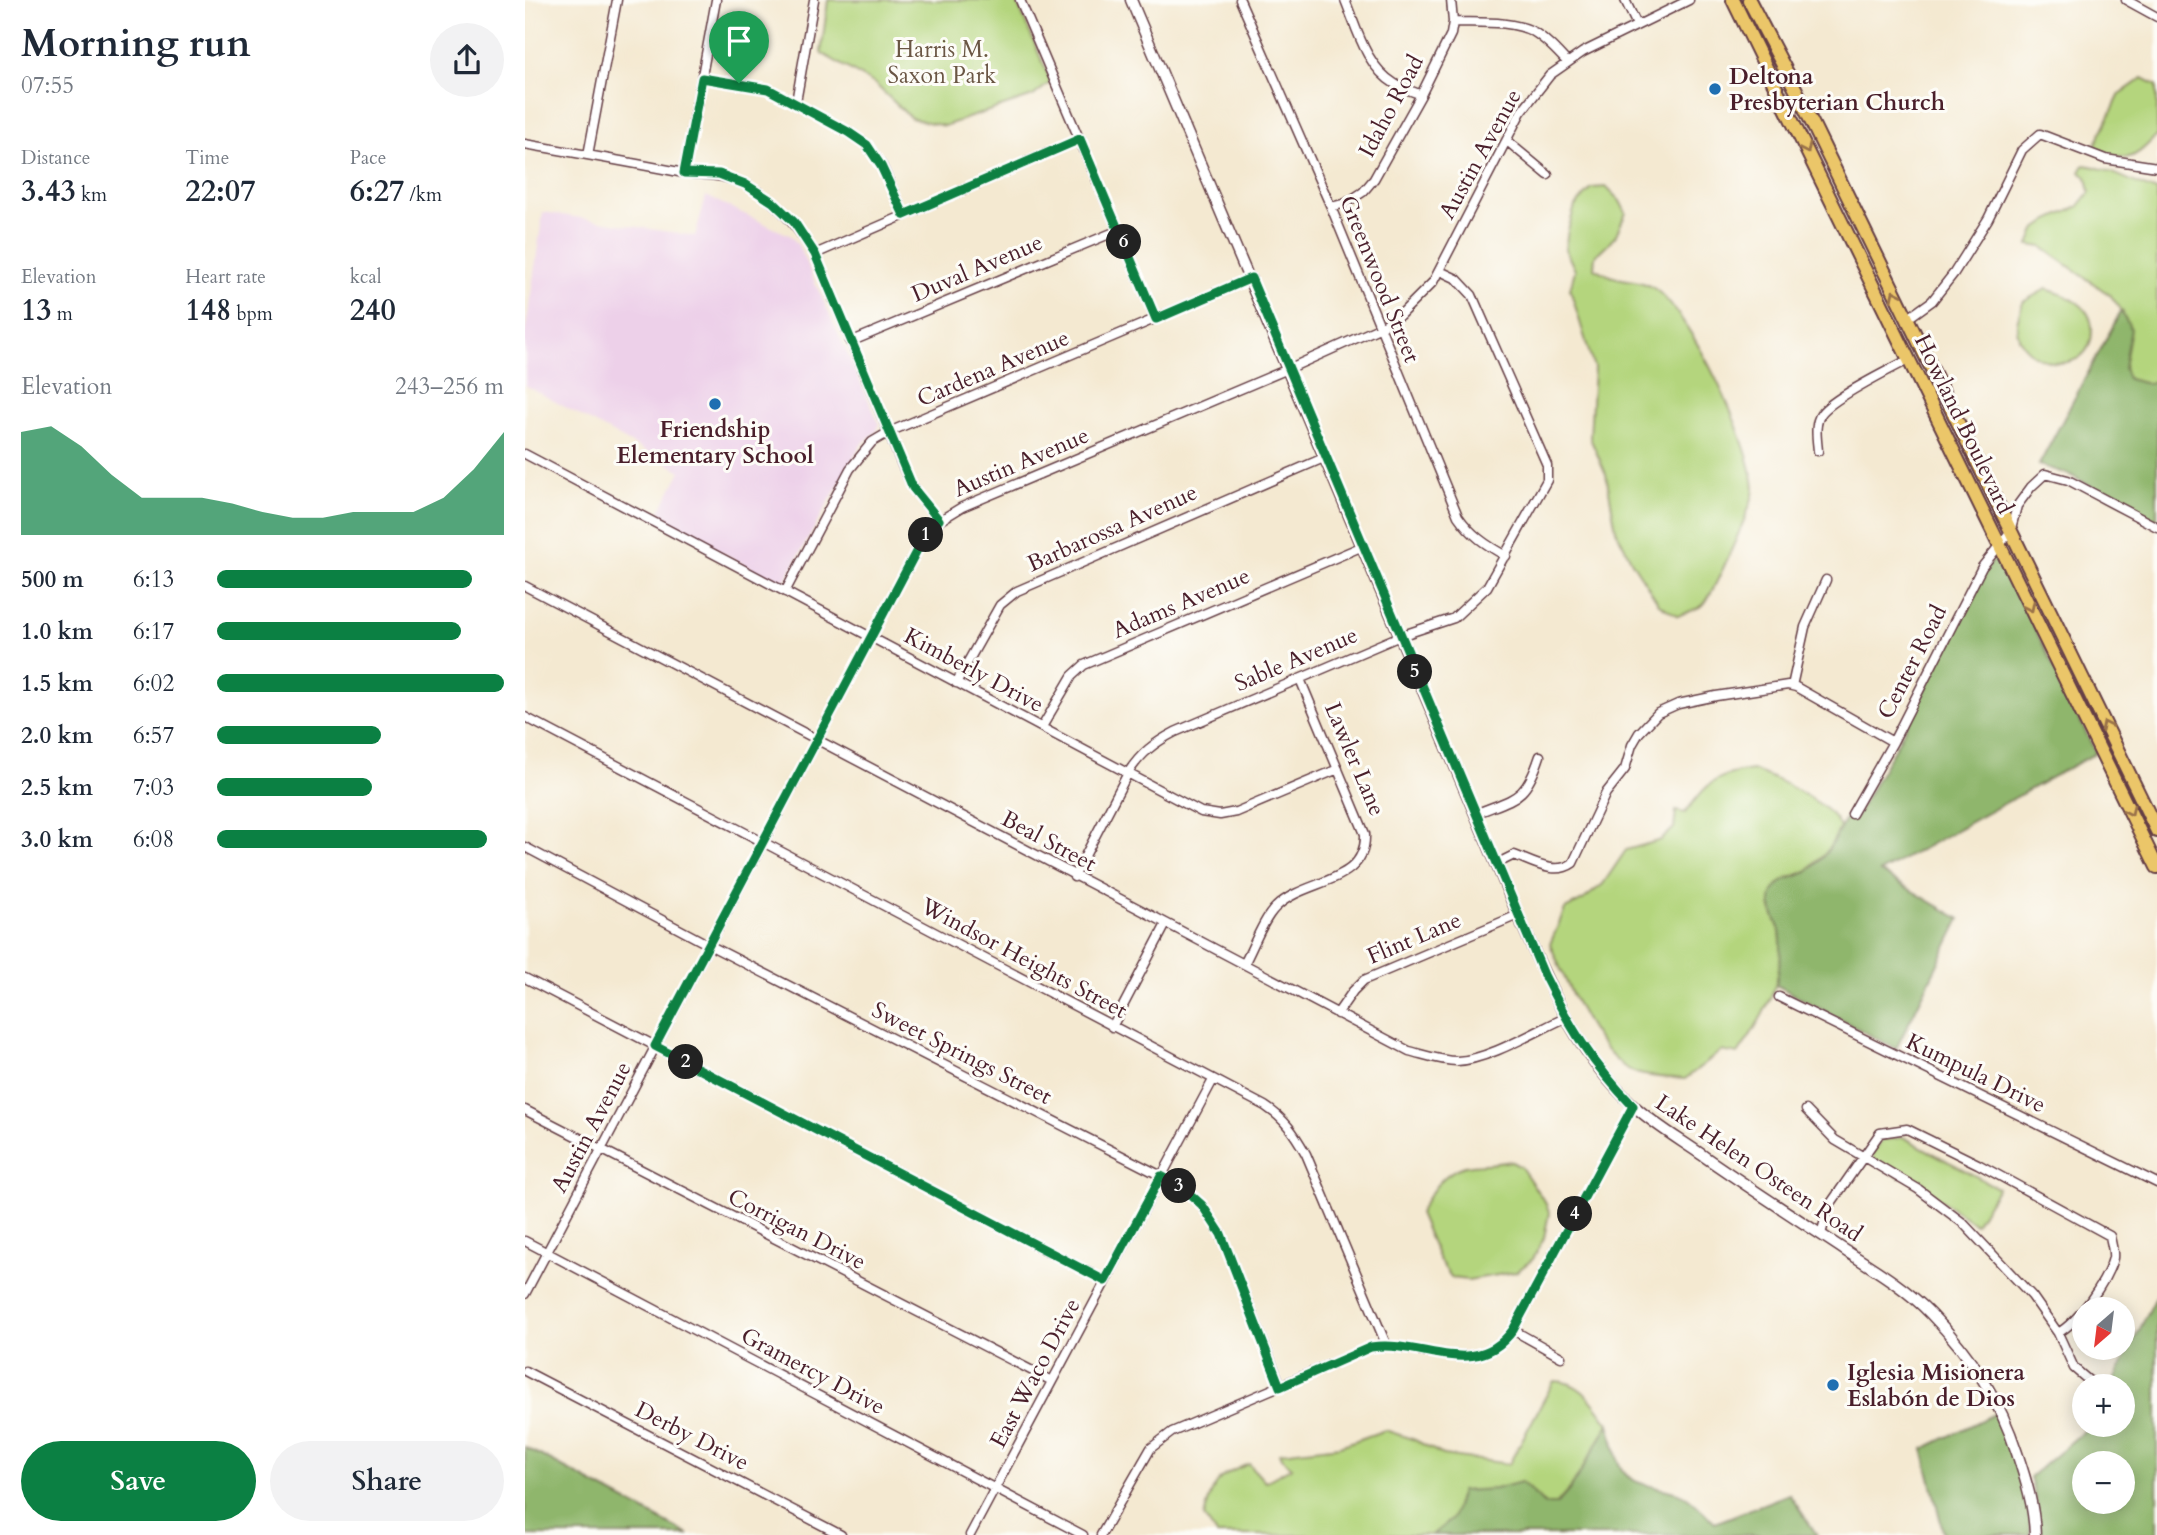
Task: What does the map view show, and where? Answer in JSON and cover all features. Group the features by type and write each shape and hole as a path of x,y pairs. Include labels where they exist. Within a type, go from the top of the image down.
{"main road":[{"name":"Howland Boulevard","path":"1734,0 2157,867"},
{"name":"Howland Boulevard","path":"1749,0 1796,90 2157,831"}],"street":[{"path":"588,155 617,0"},
{"path":"684,173 716,0"},
{"path":"796,102 814,0"},
{"path":"1020,0 1156,319"},
{"name":"Lake Helen Osteen Road","path":"1131,0 1251,278 1496,864 1565,1018 1587,1054 1633,1106 1896,1284 1930,1313 1967,1355 1987,1385 2010,1432 2034,1511 2035,1535"},
{"name":"Greenwood Street","path":"1240,0 1331,208 1458,516 1483,544 1506,556"},
{"path":"1345,0 1366,52 1376,67 1395,84 1421,94"},
{"name":"Idaho Road","path":"1331,208 1354,197 1374,179 1451,34 1451,0"},
{"path":"1625,0 1637,25"},
{"name":"Austin Avenue","path":"525,1294 926,533 939,520 962,507 1379,328 1413,304 1433,282 1521,113 1550,75 1567,62 1689,0"},
{"path":"2126,0 2157,17"},
{"path":"1453,22 1517,26 1534,32 1567,62"},
{"path":"702,78 768,89 848,132 867,145 881,166 904,215"},
{"path":"1907,319 1932,301 1954,273 1988,219 2022,150 2040,134 2105,159 2157,167"},
{"path":"815,254 1080,139"},
{"path":"1507,141 1548,175"},
{"path":"525,144 684,173 719,174 745,184 773,202 794,222 815,254 913,488 939,520"},
{"name":"Duval Avenue","path":"850,342 1119,230"},
{"name":"Sable Avenue","path":"1074,877 1128,773 1139,757 1154,743 1400,636 1454,618 1487,587 1506,556 1548,480 1547,465 1472,295 1457,279 1440,271"},
{"name":"Cardena Avenue","path":"785,592 850,469 872,442 889,432 1251,278"},
{"path":"1818,451 1817,422 1822,412 1847,394 1910,359"},
{"name":"Kimberly Drive","path":"525,454 1201,812 1220,815 1236,812 1338,769"},
{"name":"Barbarossa Avenue","path":"956,683 1000,605 1017,591 1326,457"},
{"name":"Center Road","path":"1852,814 1893,742 1982,567 2010,532 2017,506 2045,474 2068,480 2157,527"},
{"name":"Adams Avenue","path":"1042,727 1072,677 1084,665 1363,546"},
{"path":"1792,686 1805,627 1826,580"},
{"name":"Beal Street","path":"525,586 1409,1051 1436,1059 1458,1061 1482,1056 1565,1018"},
{"name":"Lawler Lane","path":"1244,964 1273,909 1290,895 1344,874 1358,863 1366,845 1365,834 1300,679"},
{"path":"1496,864 1514,855 1548,868 1566,868 1573,863 1606,793 1625,769 1632,745 1639,733 1658,713 1678,704 1772,687 1792,686 1893,742"},
{"name":"Windsor Heights Street","path":"525,717 1280,1116 1291,1128 1306,1154 1386,1345"},
{"path":"1475,814 1521,794 1531,780 1539,756"},
{"name":"Sweet Springs Street","path":"525,847 709,946 1183,1188 1202,1205 1221,1234 1280,1387"},
{"name":"Flint Lane","path":"1338,1014 1364,980 1518,915"},
{"path":"1112,1027 1166,924"},
{"path":"525,978 1105,1281"},
{"name":"Kumpula Drive","path":"1779,997 2157,1183"},
{"name":"East Waco Drive","path":"970,1535 1213,1080"},
{"path":"1101,1535 1151,1448 1172,1433 1371,1347 1386,1345 1465,1357 1484,1354 1497,1347 1513,1330 1633,1106"},
{"name":"Corrigan Drive","path":"525,1110 1052,1381"},
{"path":"1806,1110 1835,1140 1918,1189 1963,1223 2032,1296 2058,1333 2074,1368 2081,1374"},
{"path":"1821,1234 1829,1206 1880,1133 1907,1129 1978,1164 2110,1236 2113,1256 2107,1272 2069,1327 2058,1333"},
{"name":"Gramercy Drive","path":"525,1241 1083,1535"},
{"path":"1513,1330 1561,1357"},
{"name":"Derby Drive","path":"525,1371 841,1535"}],"shaded area":[{"name":"Friendship Elementary School","path":"706,196 791,236 798,245 879,423 877,431 861,445 785,580 776,582 657,517 681,471 525,385 525,335 543,212 695,236"}],"green space":[{"name":"Harris M. Saxon Park","path":"828,0 1016,0 1051,82 1033,96 944,126 911,118 875,84 821,53"},
{"path":"2143,78 2157,85 2157,135 2129,157 2115,156 2095,146 2120,94"},
{"path":"2084,165 2102,169 2157,191 2157,380 2148,384 2128,379 2124,368 2126,351 2123,312 2111,296 2042,247 2029,245 2035,230 2049,220 2078,207 2090,192 2087,177 2080,172"},
{"path":"1606,187 1620,201 1626,213 1615,237 1595,256 1594,268 1655,289 1686,326 1702,352 1731,412 1750,467 1754,488 1741,528 1708,598 1700,607 1678,616 1659,604 1632,562 1616,530 1606,474 1590,438 1594,368 1570,289 1575,270 1565,249 1575,206 1592,188"},
{"path":"2046,289 2076,302 2091,320 2089,345 2081,356 2068,362 2039,358 2027,350 2019,338 2017,323 2023,302"},
{"path":"2121,311 2131,329 2124,368 2128,379 2148,384 2157,380 2157,521 2070,475 2039,465"},
{"path":"1998,553 2096,753 1880,872 1960,919 1896,1049 1776,985 1781,938 1771,906 1772,895 1780,883 1806,872 1819,861 1847,816 1854,820 1899,740 1985,570"},
{"path":"1752,770 1815,801 1827,810 1840,828 1828,851 1807,871 1788,878 1770,906 1780,932 1777,981 1756,1027 1738,1054 1721,1051 1685,1079 1636,1073 1621,1065 1595,1036 1574,998 1550,944 1565,909 1583,900 1603,884 1626,850 1661,840 1674,828 1676,811 1685,813 1713,782"},
{"path":"1903,1137 1998,1188 1975,1224 1906,1175 1899,1177 1874,1160 1872,1154 1882,1141"},
{"path":"1510,1161 1521,1167 1546,1204 1549,1213 1544,1238 1533,1259 1516,1272 1468,1280 1452,1278 1439,1260 1419,1213 1437,1184 1457,1169"},
{"path":"2157,1295 2157,1535 2039,1535 2038,1510 2030,1477 2077,1437 2135,1437 2135,1374 2117,1374 2124,1360 2135,1360 2135,1339"},
{"path":"1554,1381 1580,1389 1609,1424 1571,1488 1556,1504 1545,1504 1521,1482 1495,1490 1462,1491 1452,1519 1432,1535 1217,1535 1204,1517 1217,1483 1238,1468 1249,1464 1265,1482 1292,1467 1279,1453 1340,1446 1385,1430 1415,1440 1443,1455 1509,1464"},
{"path":"1996,1413 2020,1472 2031,1535 1944,1535 1923,1449"},
{"path":"1609,1424 1620,1466 1632,1479 1687,1497 1715,1523 1789,1494 1817,1535 1432,1535 1452,1519 1461,1491 1495,1489 1521,1482 1545,1504 1557,1504 1571,1488"},
{"path":"525,1447 689,1535 525,1535"}],"place":[{"name":"Deltona Presbyterian Church","path":"1715,89"},
{"name":"Friendship Elementary School","path":"715,404"},
{"name":"Iglesia Misionera Eslabón de Dios","path":"1833,1385"}],"route":[{"path":"702,78 739,83 768,89 796,102 867,145 881,166 904,215 1080,139 1156,319 1251,278 1544,975 1565,1018 1587,1054 1633,1106 1513,1330 1497,1347 1484,1354 1465,1357 1386,1345 1371,1347 1280,1387 1221,1234 1202,1205 1183,1188 1161,1176 1105,1281 655,1046 926,533 939,520 913,488 815,254 794,222 773,202 745,184 719,174 684,173 702,78"}]}
